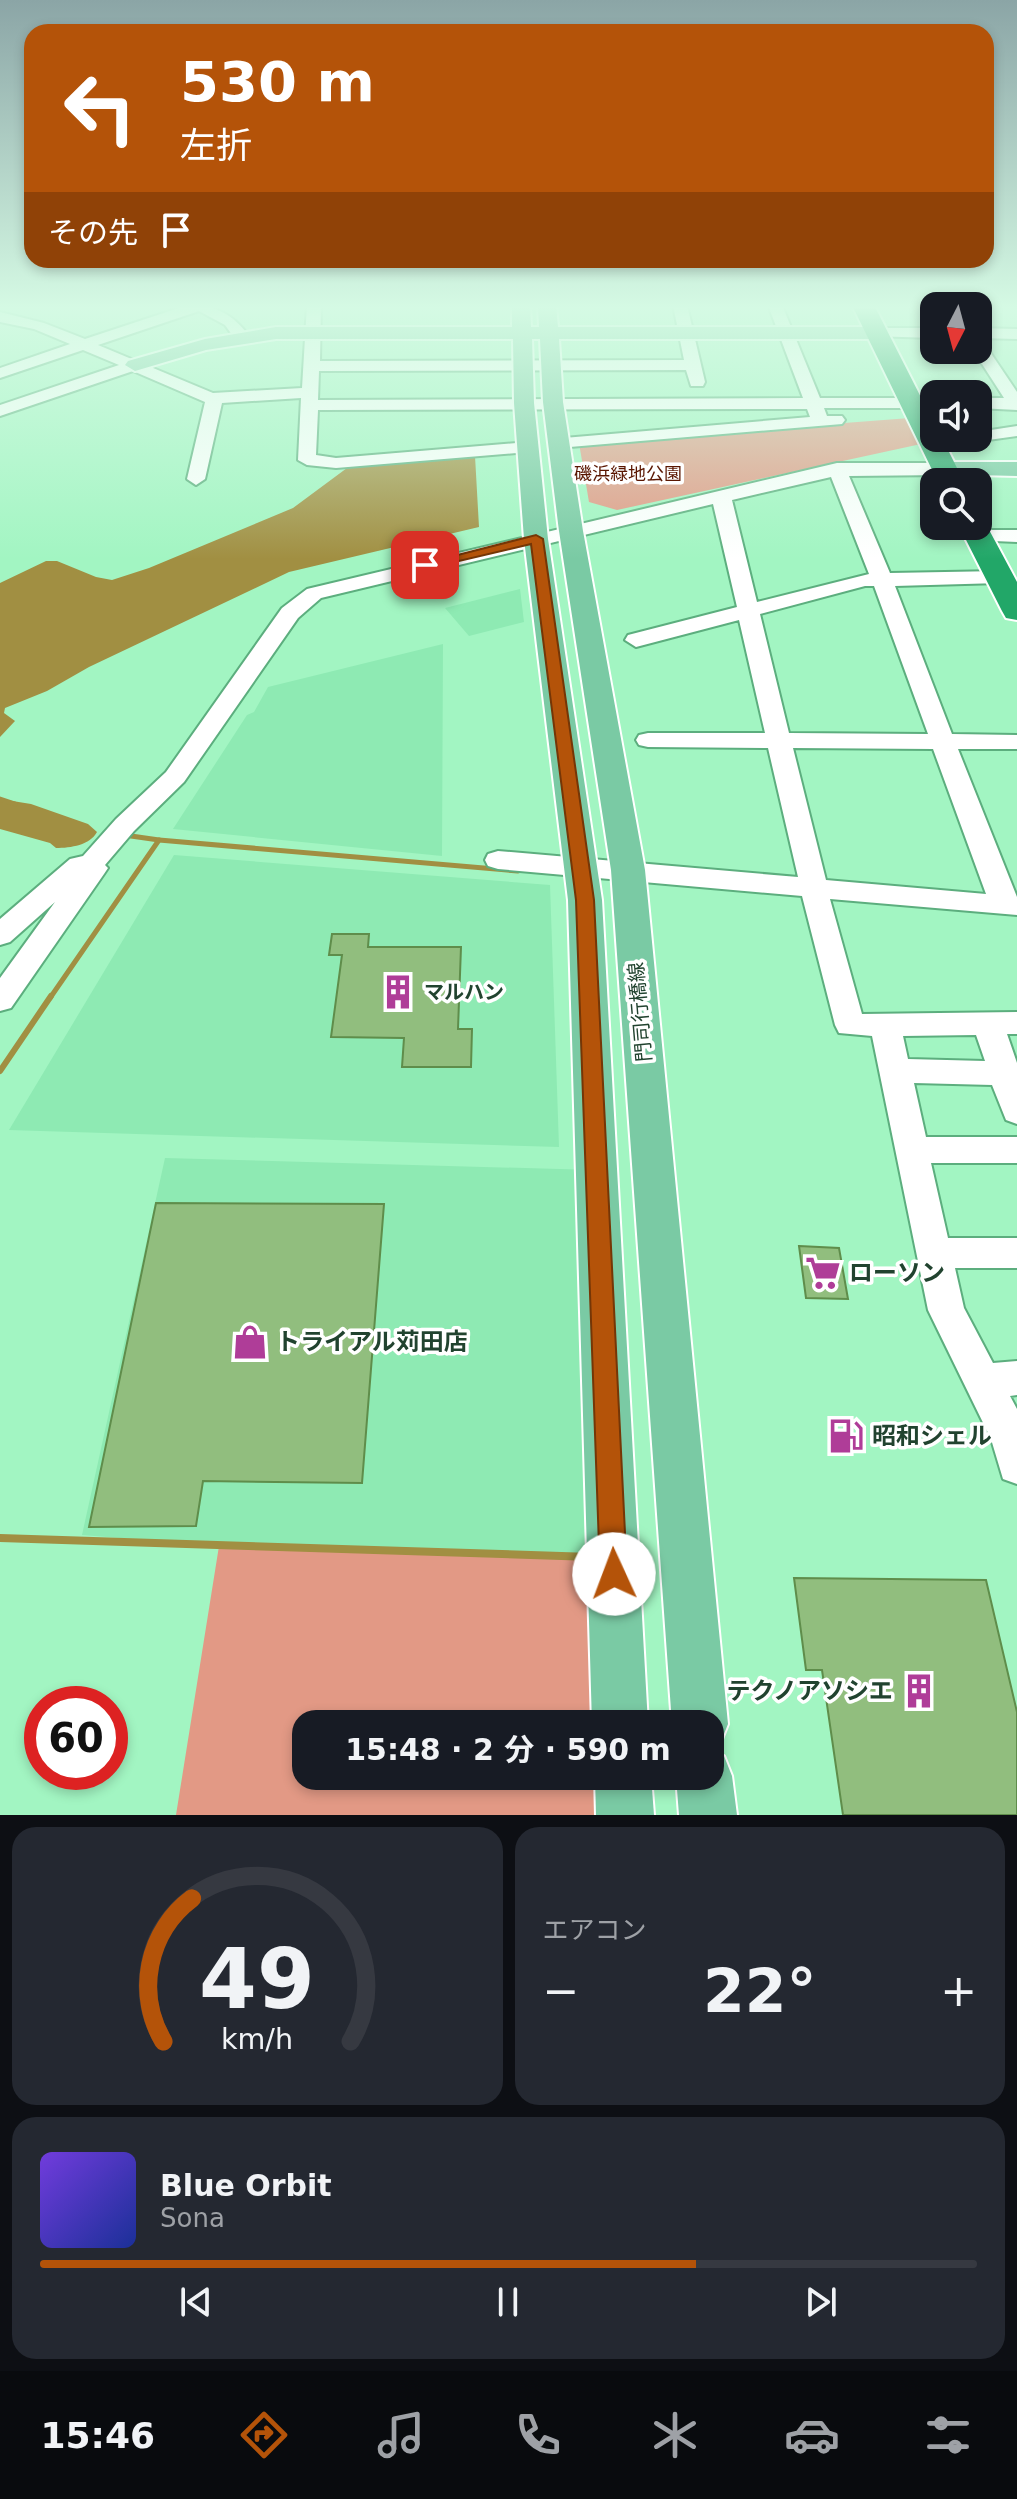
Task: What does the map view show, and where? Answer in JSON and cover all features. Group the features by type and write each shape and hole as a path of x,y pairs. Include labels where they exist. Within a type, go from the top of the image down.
{"highway":[{"path":"991,540 1017,611"}],"main road":[{"name":"門司行橋線","path":"538,390 554,535 581,866 619,1710"},
{"path":"992,472 1017,469"},
{"name":"門司行橋線","path":"554,535 628,870 699,1710"},
{"path":"624,1790 625,1815"},
{"path":"705,1790 708,1815"}],"street":[{"path":"0,411 63,390"},
{"path":"192,390 211,398 813,403 920,419"},
{"path":"309,390 307,460 336,463 820,421 920,421"},
{"path":"699,390 708,431"},
{"path":"808,390 820,421"},
{"path":"196,479 214,399 211,398"},
{"path":"992,403 1017,404"},
{"path":"992,435 1017,431"},
{"path":"0,935 80,865 91,864 125,825 158,796 175,777 301,602 314,593 837,469 920,474"},
{"path":"498,860 1010,906 942,744 882,580 837,469"},
{"path":"721,496 814,889 850,1025 1002,1023 1004,1073 1017,1111"},
{"path":"636,640 865,580 1008,582"},
{"path":"648,740 942,744 1017,742"},
{"path":"0,1000 94,868 91,864"},
{"path":"885,1024 946,1310 1001,1380 1017,1465"},
{"path":"896,1071 1004,1073"},
{"path":"912,1150 1017,1150"},
{"path":"934,1253 1017,1253"}],"shaded area":[{"path":"475,456 479,527 289,572 89,667 47,691 5,708 4,713 15,721 0,737 0,583 46,561 57,561 112,580 149,568 293,508 347,468"},
{"path":"520,589 524,622 469,636 445,608"},
{"path":"443,644 442,856 173,829 268,687"},
{"path":"0,799 31,804 88,824 97,832 85,843 56,848 50,843 0,829"},
{"path":"174,855 550,885 559,1147 9,1130"},
{"path":"165,1158 594,1170 613,1557 219,1546 82,1535"}],"green space":[{"name":"磯浜緑地公園","path":"910,418 920,442 920,444 617,510 589,502 579,443"},
{"path":"219,1546 613,1557 620,1710 292,1710 292,1790 624,1790 625,1815 176,1815"}],"building":[{"name":"マルハン","path":"332,934 369,934 368,947 461,947 458,1029 472,1029 471,1067 402,1067 404,1038 331,1037 342,955 329,955"},
{"name":"トライアル苅田店","path":"156,1203 384,1204 362,1483 203,1481 196,1526 89,1527"},
{"name":"ローソン","path":"799,1246 839,1248 848,1299 806,1298"},
{"name":"テクノアソシエ","path":"794,1578 986,1580 1017,1712 1017,1815 843,1815 822,1670 806,1670"}],"waterway":[{"path":"0,799 15,804"},
{"path":"124,835 159,840"},
{"path":"50,998 159,840"},
{"path":"159,840 518,871"},
{"path":"0,1071 51,996"},
{"path":"0,1538 592,1557"}],"place":[{"name":"マルハン","path":"398,992"},
{"name":"ローソン","path":"823,1273"},
{"name":"トライアル苅田店","path":"250,1342"},
{"name":"昭和シェル","path":"846,1436"},
{"name":"テクノアソシエ","path":"919,1691"}],"route":[{"path":"425,565 536,539 585,900 594,1170 614,1574"}]}
